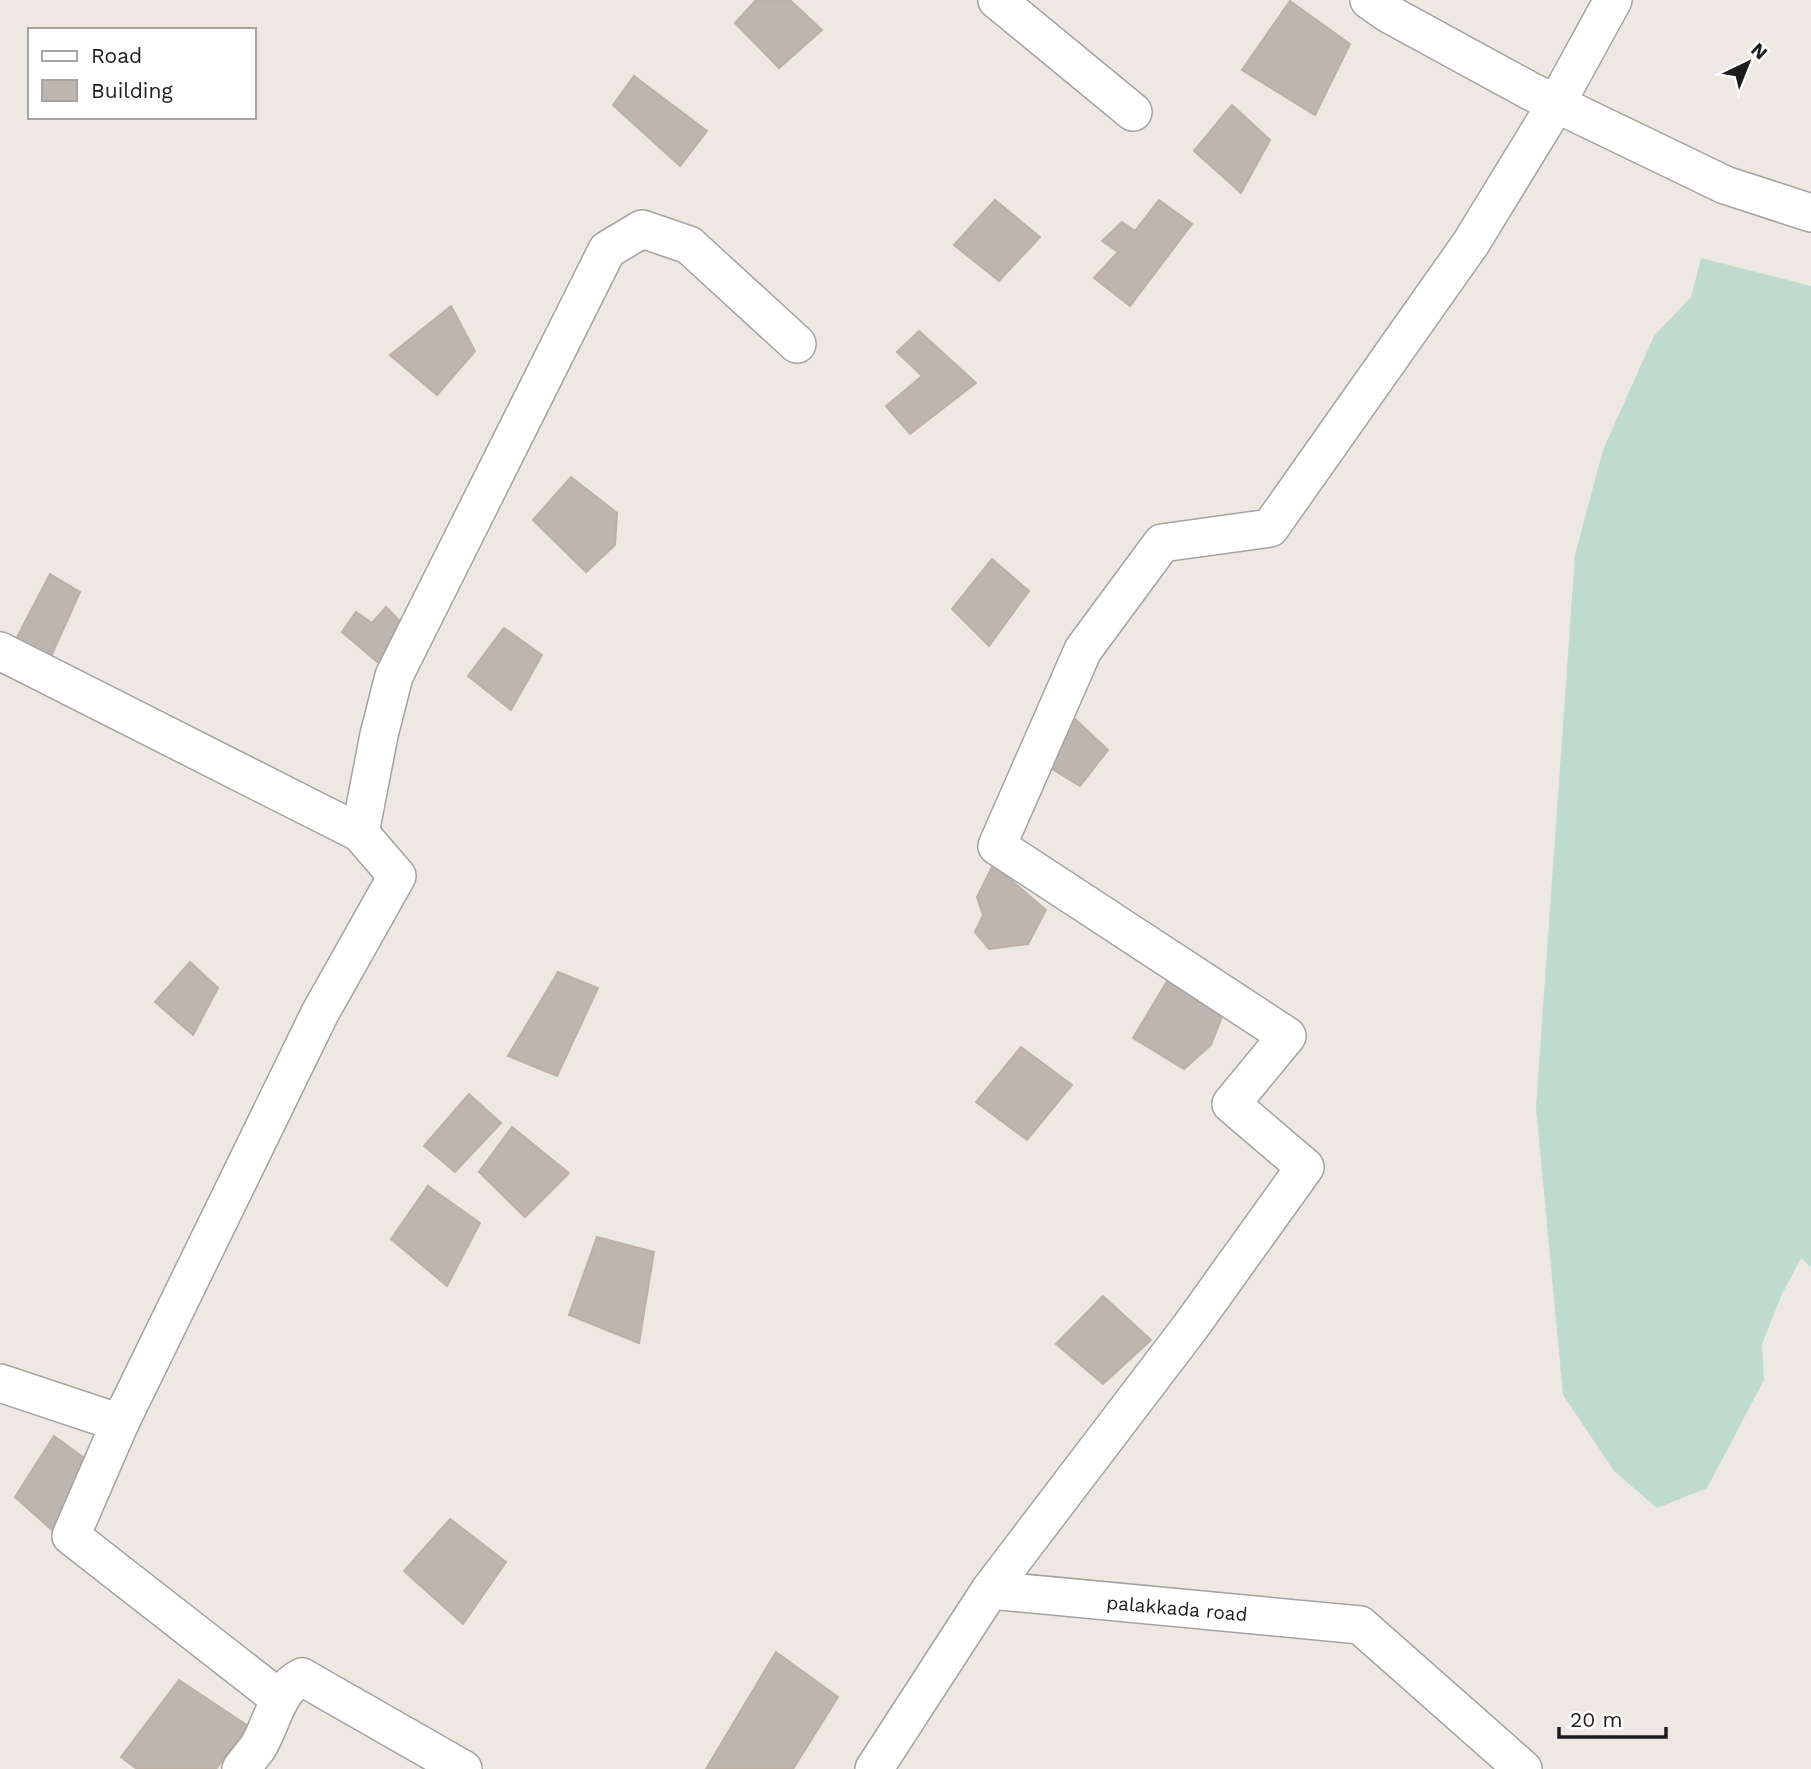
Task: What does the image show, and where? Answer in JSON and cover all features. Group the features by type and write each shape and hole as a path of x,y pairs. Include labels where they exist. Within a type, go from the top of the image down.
{"street":[{"path":"997,0 1133,113"},
{"path":"1369,0 1556,104 1725,185 1811,213"},
{"path":"874,1769 990,1590 1191,1326 1305,1167 1231,1104 1287,1036 997,846 1083,650 1162,543 1270,528 1471,243 1556,104 1614,0"},
{"path":"360,833 379,735 394,676 607,250 642,229 689,245 797,344"},
{"path":"0,651 360,833 397,876 320,1013 120,1423 71,1536 280,1699"},
{"path":"0,1383 120,1423"},
{"name":"palakkada road","path":"990,1590 1360,1625 1523,1769"},
{"path":"241,1769 258,1746 280,1699 293,1681 302,1676 463,1769"}],"green space":[{"path":"1701,258 1811,286 1811,1267 1801,1258 1782,1294 1762,1344 1764,1380 1707,1488 1657,1508 1614,1471 1563,1395 1536,1107 1575,555 1603,450 1654,336 1691,297"}],"building":[{"path":"756,0 790,0 822,30 779,68 735,23"},
{"path":"1290,1 1350,44 1315,115 1242,70"},
{"path":"634,76 707,131 680,166 613,105"},
{"path":"1232,105 1270,140 1241,193 1194,151"},
{"path":"995,200 1040,237 999,281 954,245"},
{"path":"1159,200 1192,224 1130,306 1094,278 1118,252 1102,241 1122,222 1135,231"},
{"path":"451,306 475,351 437,395 390,355"},
{"path":"919,331 976,383 910,434 886,406 922,376 897,352"},
{"path":"571,477 617,513 615,545 586,572 533,520"},
{"path":"992,559 1029,591 989,646 952,609"},
{"path":"50,574 80,592 44,672 10,651"},
{"path":"386,607 415,637 395,677 342,632 356,612 372,623"},
{"path":"504,628 542,655 511,710 468,676"},
{"path":"1073,717 1108,750 1080,786 1042,763"},
{"path":"993,865 1046,910 1028,944 989,949 975,932 983,915 977,897"},
{"path":"190,962 218,988 193,1035 155,1002"},
{"path":"558,972 598,988 557,1076 508,1056"},
{"path":"1169,978 1224,1011 1211,1045 1184,1069 1133,1038"},
{"path":"1021,1047 1072,1085 1027,1140 976,1102"},
{"path":"469,1094 501,1123 455,1172 424,1146"},
{"path":"512,1127 569,1173 525,1217 479,1172"},
{"path":"428,1186 480,1223 447,1286 391,1239"},
{"path":"597,1237 654,1252 639,1343 569,1315"},
{"path":"1103,1296 1151,1340 1103,1384 1056,1344"},
{"path":"54,1436 98,1468 63,1540 15,1497"},
{"path":"450,1519 506,1562 463,1624 404,1571"},
{"path":"776,1652 838,1697 793,1769 706,1769"},
{"path":"179,1680 248,1726 216,1769 137,1769 121,1757"}]}
